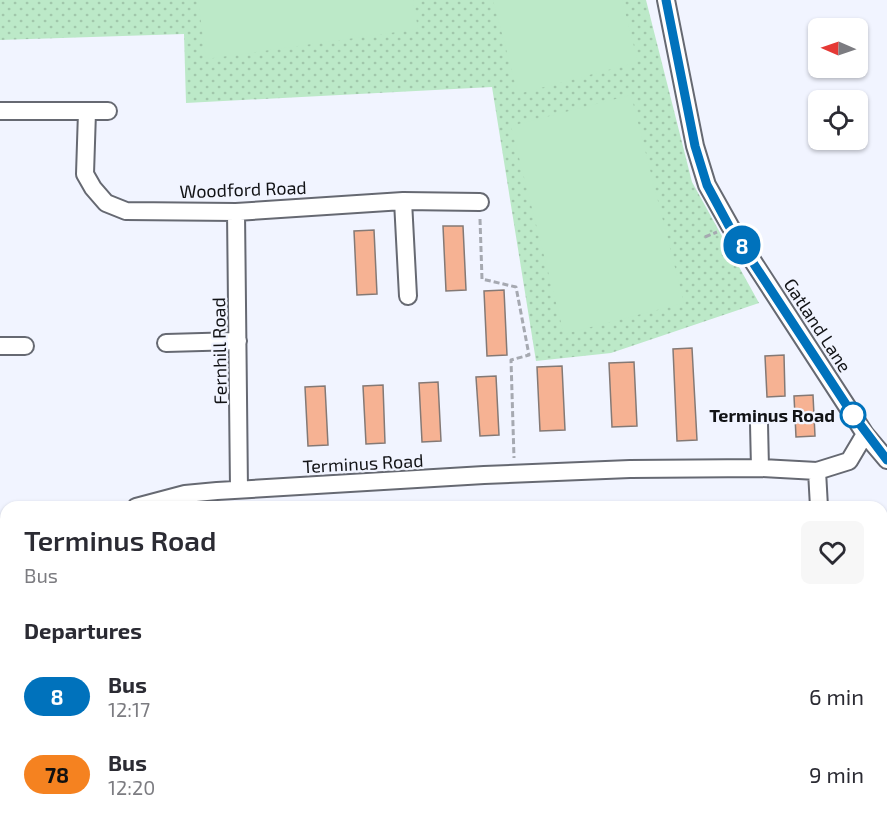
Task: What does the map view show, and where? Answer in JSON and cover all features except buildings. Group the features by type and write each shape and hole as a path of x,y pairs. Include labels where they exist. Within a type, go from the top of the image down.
{"street":[{"name":"Gatland Lane","path":"666,0 695,146 707,185 729,226 866,434 887,460"},
{"path":"0,111 108,111"},
{"name":"Woodford Road","path":"87,112 84,174 93,189 106,203 126,211 236,212 403,201 480,202"},
{"path":"403,201 408,296"},
{"name":"Fernhill Road","path":"236,212 239,489"},
{"path":"166,343 238,341"},
{"path":"0,346 25,346"},
{"path":"759,424 760,468"},
{"name":"Terminus Road","path":"187,501 239,489 514,474 630,469 760,468 817,471 849,461 866,434"},
{"path":"817,471 819,501"}],"path":[{"path":"480,202 482,279 516,287 529,355 511,360 514,474"}],"green space":[{"path":"0,0 646,0 692,182 759,303 611,353 536,361 492,87 186,103 184,34 0,40"},
{"path":"198,0 413,0 418,29 206,59"},
{"path":"493,0 622,0 638,62 518,94"},
{"path":"631,95 684,303 564,334 511,126"}],"bus line":[{"name":"8","path":"666,0 695,146 707,185 729,226 853,415 887,460"}],"place":[{"name":"Terminus Road","path":"853,415"}]}
